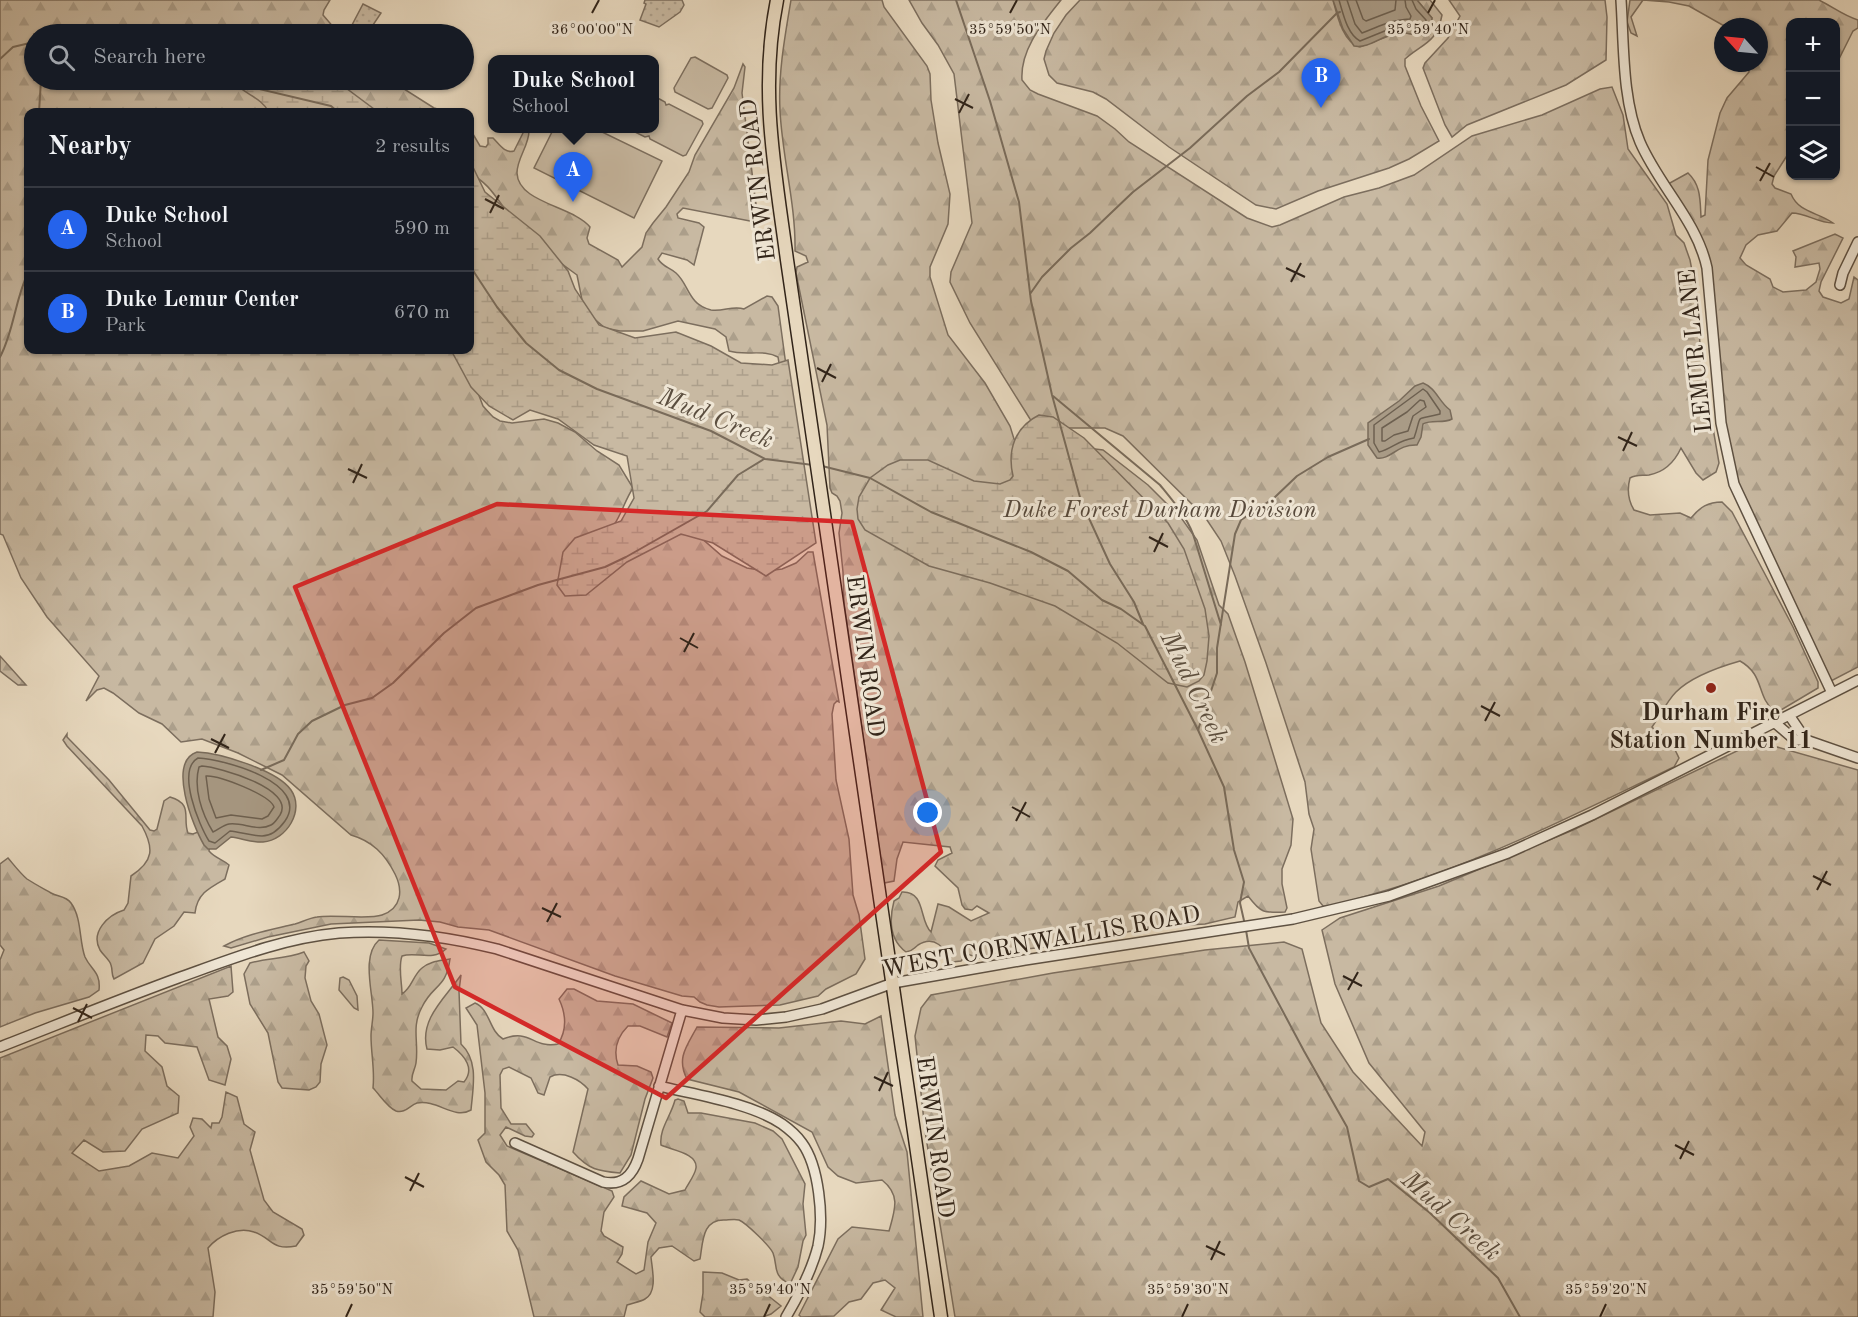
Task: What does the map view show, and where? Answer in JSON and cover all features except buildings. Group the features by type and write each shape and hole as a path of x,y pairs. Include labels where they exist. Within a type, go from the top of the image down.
{"main road":[{"name":"ERWIN ROAD","path":"777,0 768,58 769,118 787,260 941,1317"}],"street":[{"name":"LEMUR LANE","path":"1621,0 1625,72 1632,121 1641,143 1696,234 1704,252 1721,423 1734,484 1832,693"},
{"path":"1840,285 1843,273 1858,243"},
{"name":"WEST CORNWALLIS ROAD","path":"0,1047 248,953 301,939 350,933 392,932 468,942 507,952 682,1010 723,1018 770,1019 822,1009 893,983 1025,960 1254,926 1316,914 1389,896 1467,869 1534,842 1858,680"},
{"path":"1789,715 1806,740"},
{"path":"1774,722 1795,740 1806,740 1858,758"},
{"path":"515,1143 603,1182 615,1184 625,1179 634,1170 638,1159 682,1010"},
{"path":"660,1086 758,1112 795,1135 806,1149 818,1196 820,1233 811,1264 786,1317"}],"highlighted area":[{"path":"497,504 852,522 941,852 666,1098 455,987 295,587"}],"green space":[{"path":"0,0 330,0 323,15 331,24 24,24 24,90 406,90 434,108 24,108 24,354 456,354 475,385 483,406 493,417 512,423 544,419 558,423 575,432 597,451 619,465 633,488 614,525 646,510 700,537 722,556 747,568 766,571 782,569 796,563 808,552 813,552 839,702 834,704 832,714 836,780 849,839 853,895 859,915 865,959 856,974 826,989 818,996 780,1005 719,1007 707,1005 694,997 682,996 615,976 489,930 458,927 440,922 419,920 331,924 268,937 231,948 224,946 250,935 324,916 382,915 394,908 397,903 400,892 398,880 377,849 351,835 282,775 238,753 202,739 181,742 162,724 139,713 104,688 97,690 86,701 99,676 47,617 21,578 3,535 0,534"},
{"path":"645,0 682,0 684,5 680,12 659,27 640,20 646,4"},
{"name":"Duke Forest Durham Division","path":"791,0 882,0 884,7 927,66 930,74 931,100 938,143 950,194 948,224 930,267 930,277 948,335 985,383 1010,426 1014,439 1028,447 1079,447 1103,450 1148,485 1182,519 1197,540 1219,605 1228,614 1245,662 1293,819 1291,845 1282,869 1282,884 1287,908 1285,912 1263,911 1248,896 1238,902 1235,917 1205,924 1154,927 1044,947 1000,952 983,959 967,954 961,961 952,962 943,948 934,942 924,942 906,952 897,942 892,929 892,915 894,901 902,892 910,893 919,901 927,927 931,932 938,904 949,907 971,921 989,913 977,906 972,910 965,909 958,888 935,866 938,860 952,853 950,847 903,842 897,859 894,881 884,883 844,603 839,533 842,513 840,501 830,488 827,425 796,273 797,267 808,262 806,256 795,251 795,233 781,128 780,96 782,55"},
{"path":"909,0 1061,0 1034,37 1025,58 1022,80 1030,90 1097,116 1129,142 1247,218 1272,227 1344,197 1379,188 1414,175 1472,136 1542,115 1600,89 1612,87 1623,115 1628,149 1667,204 1676,235 1684,243 1690,260 1702,364 1719,463 1716,472 1703,480 1696,473 1681,448 1665,469 1649,475 1630,478 1628,490 1630,502 1634,510 1650,515 1680,513 1691,518 1705,506 1722,502 1732,512 1793,627 1818,682 1818,688 1781,710 1774,711 1768,705 1753,673 1740,661 1706,673 1682,686 1676,692 1652,727 1674,748 1679,758 1674,767 1550,826 1456,866 1390,889 1332,906 1323,906 1319,901 1311,849 1314,829 1309,814 1305,782 1266,663 1221,541 1205,517 1123,436 1105,428 1044,428 1030,419 970,323 950,282 951,272 972,223 954,74"},
{"path":"1080,0 1333,0 1345,34 1349,40 1360,47 1399,32 1426,36 1432,18 1417,0 1430,0 1442,15 1440,24 1428,42 1405,59 1405,66 1421,106 1439,141 1389,168 1318,191 1276,209 1256,205 1169,147 1106,99 1093,92 1057,83 1049,75 1044,59 1046,51 1066,15"},
{"path":"1449,0 1605,0 1606,60 1566,85 1467,125 1452,137 1445,125 1423,68 1448,38 1460,16"},
{"path":"1630,0 1643,0 1631,17 1637,36 1631,33 1627,22"},
{"path":"1643,0 1819,0 1858,20 1858,28 1853,31 1840,57 1840,18 1786,18 1786,157 1774,176 1772,184 1775,188 1791,194 1804,209 1833,223 1792,213 1777,231 1758,235 1746,245 1740,258 1746,265 1770,279 1773,287 1783,292 1806,290 1816,282 1820,269 1819,263 1795,267 1796,257 1793,251 1835,234 1843,238 1821,282 1819,291 1823,297 1841,303 1849,299 1854,277 1858,280 1858,667 1831,681 1748,511 1734,472 1719,393 1705,248 1691,218 1668,184 1688,173 1698,188 1701,217 1705,215 1708,160 1720,113 1727,98 1749,72 1768,72 1768,18 1714,18 1714,20 1689,6"},
{"path":"363,4 381,13 374,24 353,24"},
{"path":"695,57 727,75 728,78 712,108 708,109 675,92 674,88 691,58"},
{"path":"743,64 745,67 742,93 758,220 750,221 683,208 677,214 678,218 699,223 704,227 694,265 687,260 662,253 658,259 679,276 692,298 702,307 715,310 744,309 767,296 772,297 778,306 787,373 780,369 778,357 773,355 729,351 726,337 715,329 678,321 643,331 620,331 605,328 584,310 577,275 534,241 511,217 488,187 474,176 474,136 480,146 486,147 488,138 493,138 502,148 511,152 514,151 523,133 529,133 518,167 520,183 536,198 582,220 590,227 587,238 589,244 618,260 622,267 642,247 646,233 689,172 695,155 734,88"},
{"path":"243,90 349,90 373,108 266,108"},
{"path":"659,99 666,105 669,104 702,121 703,124 686,155 683,156 650,139 649,136 645,137 637,133 659,133"},
{"path":"552,133 604,133 662,161 634,218 534,168"},
{"path":"474,169 485,192 540,236 568,271 575,289 599,325 635,338 676,332 711,346 741,363 772,365 788,360 816,543 766,576 713,543 681,534 627,562 586,595 565,596 557,585 563,552 575,538 621,521 634,498 627,456 594,445 558,419 530,410 513,420 489,406 471,387 453,354 474,354"},
{"path":"1039,415 1053,417 1084,438 1168,523 1184,549 1205,609 1209,636 1204,675 1199,681 1187,687 1168,683 1117,643 1055,606 990,583 929,566 865,530 858,519 859,497 870,478 888,465 900,460 928,460 974,481 1000,484 1010,480 1013,476 1011,457 1015,440 1024,426"},
{"path":"0,656 26,685 18,685 0,671"},
{"path":"67,734 67,737 109,780 150,830 157,829 164,801 170,797 177,800 185,808 188,833 193,834 203,830 211,836 209,851 229,865 225,879 201,896 195,913 184,912 174,926 155,939 143,963 114,979 112,967 100,950 97,937 102,925 112,916 124,910 128,903 131,876 148,859 149,841 142,826 67,746 63,740"},
{"path":"1777,747 1858,770 1858,1317 955,1317 925,1131 915,1036 921,1008 931,995 1053,973 1205,950 1284,942 1302,949 1321,1023 1353,1072 1422,1146 1425,1132 1369,1063 1335,984 1322,930 1340,918 1439,886 1573,830 1743,748"},
{"path":"8,858 27,879 71,903 79,922 83,951 97,975 99,990 89,997 35,1013 0,1027 0,960 4,950 0,945 0,864"},
{"path":"379,940 429,943 446,949 430,956 402,956 400,970 402,994 425,966 450,959 445,976 426,1000 417,1021 417,1055 412,1081 421,1089 446,1090 458,1081 464,1082 469,1072 465,1059 453,1047 440,1050 427,1049 426,1038 430,1018 435,1009 461,975 459,991 461,1044 467,1051 473,1066 471,1110 458,1113 431,1104 417,1103 402,1111 396,1111 373,1088 371,1036 373,1013 369,965 370,955"},
{"path":"304,952 309,961 305,978 311,1001 319,1014 327,1045 321,1064 320,1082 309,1090 282,1088 278,1082 268,1033 250,1004 244,974 250,963"},
{"path":"231,966 233,992 228,996 209,999 218,1037 227,1046 231,1059 225,1085 209,1080 197,1047 165,1043 158,1036 146,1035 145,1051 162,1067 167,1086 179,1096 178,1113 142,1129 125,1151 103,1152 84,1140 72,1153 99,1171 129,1166 152,1153 178,1158 194,1136 190,1127 193,1118 202,1119 211,1128 212,1123 219,1123 226,1092 237,1097 244,1124 255,1132 250,1150 264,1200 273,1212 302,1229 304,1235 296,1246 282,1247 254,1232 241,1230 229,1233 212,1244 208,1248 215,1292 213,1317 0,1317 0,1058"},
{"path":"340,978 349,980 357,996 358,1010 339,990"},
{"path":"567,989 574,989 597,1001 633,1004 672,1023 667,1037 640,1026 628,1026 617,1044 618,1065 637,1066 651,1072 653,1078 645,1099 631,1155 620,1173 600,1170 584,1163 573,1152 588,1089 571,1077 555,1075 550,1077 544,1095 538,1093 531,1078 509,1067 503,1069 500,1075 501,1108 511,1124 526,1124 534,1134 532,1137 525,1136 506,1127 500,1135 507,1146 612,1191 614,1197 604,1212 601,1231 604,1236 623,1247 617,1262 636,1274 644,1270 648,1242 656,1223 647,1213 622,1206 624,1197 641,1181 669,1194 685,1190 696,1168 693,1159 688,1155 661,1145 663,1128 675,1100 684,1101 688,1113 701,1113 755,1123 773,1131 782,1139 805,1184 803,1204 806,1235 798,1267 790,1284 780,1278 773,1253 752,1230 739,1220 717,1221 708,1227 705,1233 700,1259 694,1261 672,1246 659,1248 651,1257 652,1291 645,1299 627,1305 624,1317 534,1317 518,1250 507,1231 505,1185 486,1162 478,1140 485,1133 485,1093 477,1025 466,1008 475,1003 480,1006 495,1031 503,1039 519,1036 543,1044 558,1044 563,1033 564,1022 559,999"},
{"path":"881,1016 895,1115 907,1152 923,1317 896,1317 881,1310 895,1288 885,1280 873,1283 861,1299 849,1302 834,1316 801,1317 799,1315 838,1239 852,1227 889,1231 895,1203 892,1191 882,1180 856,1183 838,1176 828,1167 812,1132 739,1092 687,1079 683,1065 684,1052 697,1027 779,1028 841,1021 865,1024"},
{"path":"703,1272 722,1273 739,1280 747,1279 781,1306 763,1317 705,1317 700,1312"}],"water":[{"path":"1333,0 1417,0 1432,18 1430,34 1396,33 1365,46 1354,46 1343,29"},
{"path":"1423,383 1431,388 1450,410 1452,419 1423,424 1417,445 1410,445 1386,457 1377,458 1368,445 1368,423 1399,401 1415,386"},
{"path":"197,752 247,764 261,769 284,783 291,790 296,806 295,815 286,830 272,840 259,842 231,837 216,849 208,849 194,824 183,781 188,758"}],"waterway":[{"path":"956,0 990,101 1019,202 1031,301 1052,395 1081,501 1110,564 1134,602 1143,624"},
{"path":"1030,294 1042,277 1071,248 1133,192 1190,148 1247,96 1279,72 1340,12"},
{"name":"Mud Creek","path":"0,59 13,47 24,44"},
{"path":"39,108 40,90"},
{"name":"Mud Creek","path":"263,90 333,108"},
{"name":"Mud Creek","path":"474,272 497,307 526,343 559,370 597,389 711,431 765,459 813,465"},
{"path":"0,357 24,283"},
{"path":"1053,396 1160,485 1179,509 1193,534 1221,625"},
{"path":"1198,730 1217,673 1217,648 1235,534 1241,520 1274,498 1297,476 1328,457 1369,439"},
{"path":"261,770 284,760 298,734 312,721 345,705 372,698 393,683 444,633 476,608 538,585 605,567 626,557 707,511 738,475 764,459"},
{"name":"Mud Creek","path":"822,466 870,478 931,512 1031,552 1068,571 1102,600 1121,609 1145,626 1224,787 1234,850 1244,882 1240,903 1245,925"},
{"name":"Mud Creek","path":"1246,930 1249,948 1347,1127 1359,1181 1369,1187 1388,1179 1430,1213 1498,1278 1520,1317"}],"place":[{"name":"Duke Lemur Center","path":"1321,108"},
{"name":"Duke School","path":"573,202"},
{"name":"Durham Fire Station Number 11","path":"1711,688"}]}
